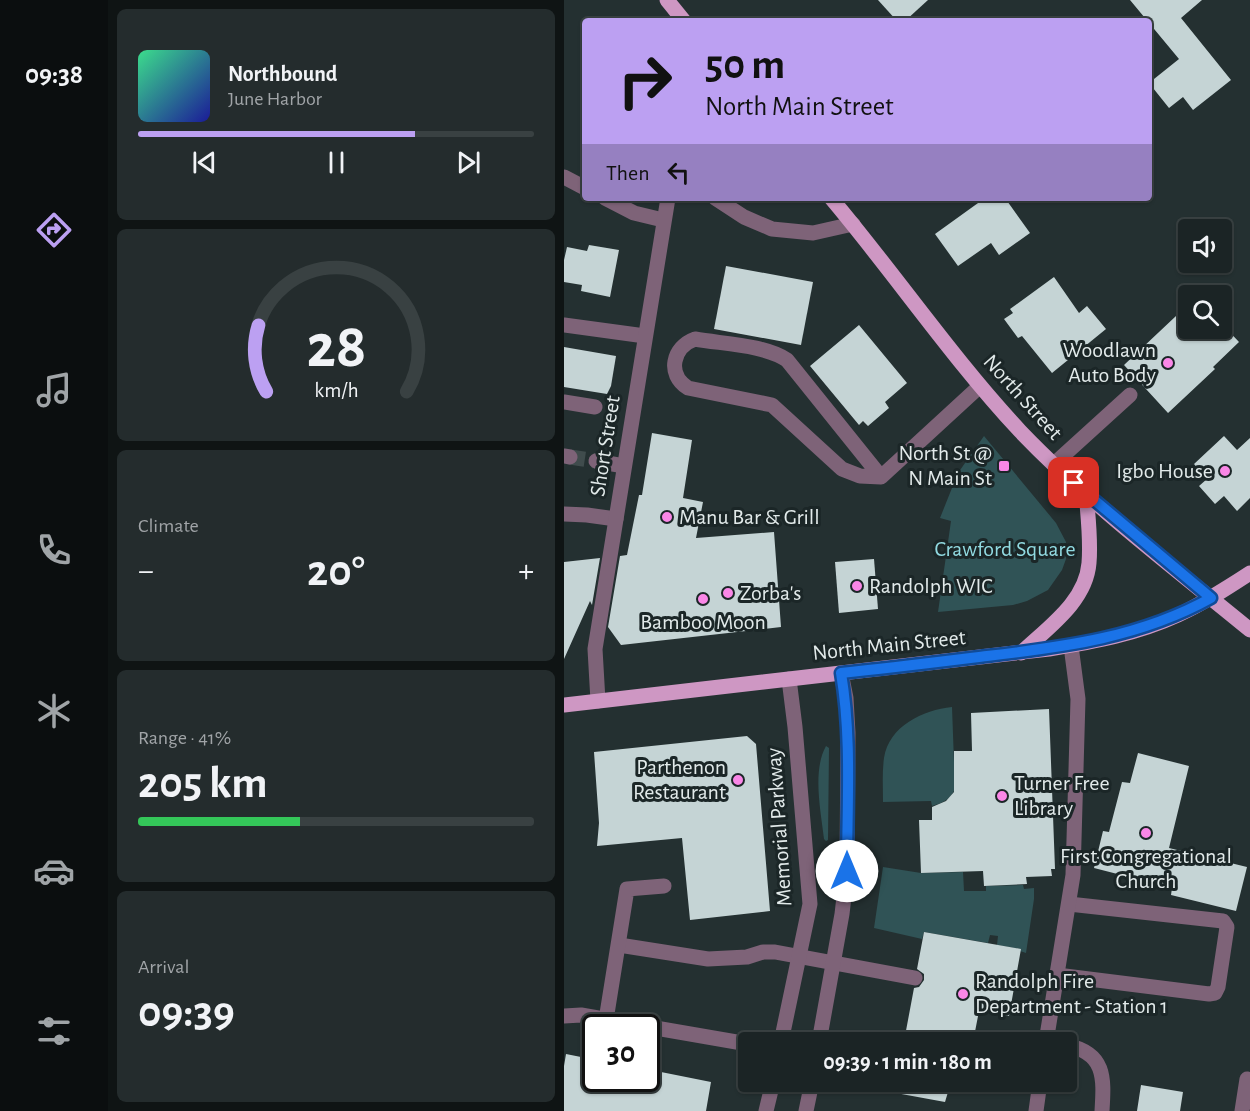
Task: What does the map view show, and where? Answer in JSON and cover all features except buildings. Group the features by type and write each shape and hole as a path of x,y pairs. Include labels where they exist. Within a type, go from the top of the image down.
{"main road":[{"path":"667,0 682,18"},
{"name":"North Street","path":"833,201 980,386 1054,464 1250,630"},
{"path":"1021,652 1068,608 1081,591 1087,576 1090,549 1086,493"},
{"name":"North Main Street","path":"564,705 1071,645 1112,637 1159,623 1211,598 1250,573"}],"street":[{"path":"564,177 582,186"},
{"path":"611,201 634,213 663,220"},
{"name":"Short Street","path":"598,701 595,649 667,201"},
{"path":"720,201 744,217 772,229 813,233 852,224"},
{"path":"564,325 645,336"},
{"path":"881,477 788,360 760,350 696,339 688,342 678,356 675,373 681,383 688,388 772,405 842,469 860,476 881,477 980,386"},
{"path":"1054,464 1130,395"},
{"path":"564,402 594,407"},
{"path":"596,461 624,466"},
{"path":"564,514 616,519"},
{"path":"1047,1032 1073,875 1078,699 1071,645"},
{"path":"821,1032 847,871 848,733 846,698 841,673"},
{"name":"Memorial Parkway","path":"783,1032 809,914 810,895 789,679"},
{"path":"607,1014 627,889 664,886"},
{"path":"1057,975 1209,994 1215,993 1218,987 1227,927 1223,921 1069,904"},
{"path":"619,945 708,959 747,957 769,951 915,978"},
{"path":"564,1016 582,1015"},
{"path":"660,1029 738,1042"},
{"path":"1077,1049 1095,1058 1102,1073 1102,1111"},
{"path":"1242,1111 1247,1079"},
{"path":"766,1111 770,1092"},
{"path":"806,1111 810,1092"},
{"path":"1036,1111 1039,1092"}],"green space":[{"name":"Crawford Square","path":"984,436 1056,523 1066,542 1066,559 1062,570 1048,590 1027,601 1013,605 938,612 951,521 940,518 958,473"},
{"path":"952,707 955,789 951,796 932,806 931,801 883,802 884,758 893,737 900,729 919,716"},
{"path":"826,746 829,748 828,840 826,841 821,817 818,779 819,767"},
{"path":"883,867 921,873 963,872 964,891 986,891 986,886 1023,885 1024,889 1034,888 1026,953 1020,949 997,945 998,936 990,935 988,943 924,932 922,939 874,928"}],"tunnel":[{"path":"570,457 596,461"}],"place":[{"name":"Woodlawn Auto Body","path":"1168,363"},
{"name":"North St @ N Main St","path":"1004,466"},
{"name":"Igbo House","path":"1225,471"},
{"name":"Manu Bar & Grill","path":"667,517"},
{"name":"Randolph WIC","path":"857,586"},
{"name":"Zorba's","path":"728,593"},
{"name":"Bamboo Moon","path":"703,599"},
{"name":"Parthenon Restaurant","path":"738,780"},
{"name":"Turner Free Library","path":"1002,796"},
{"name":"First Congregational Church","path":"1146,833"},
{"name":"Randolph Fire Department - Station 1","path":"963,994"}],"route":[{"path":"847,871 848,733 846,698 841,673 1094,642 1159,623 1211,598 1074,483"}]}
